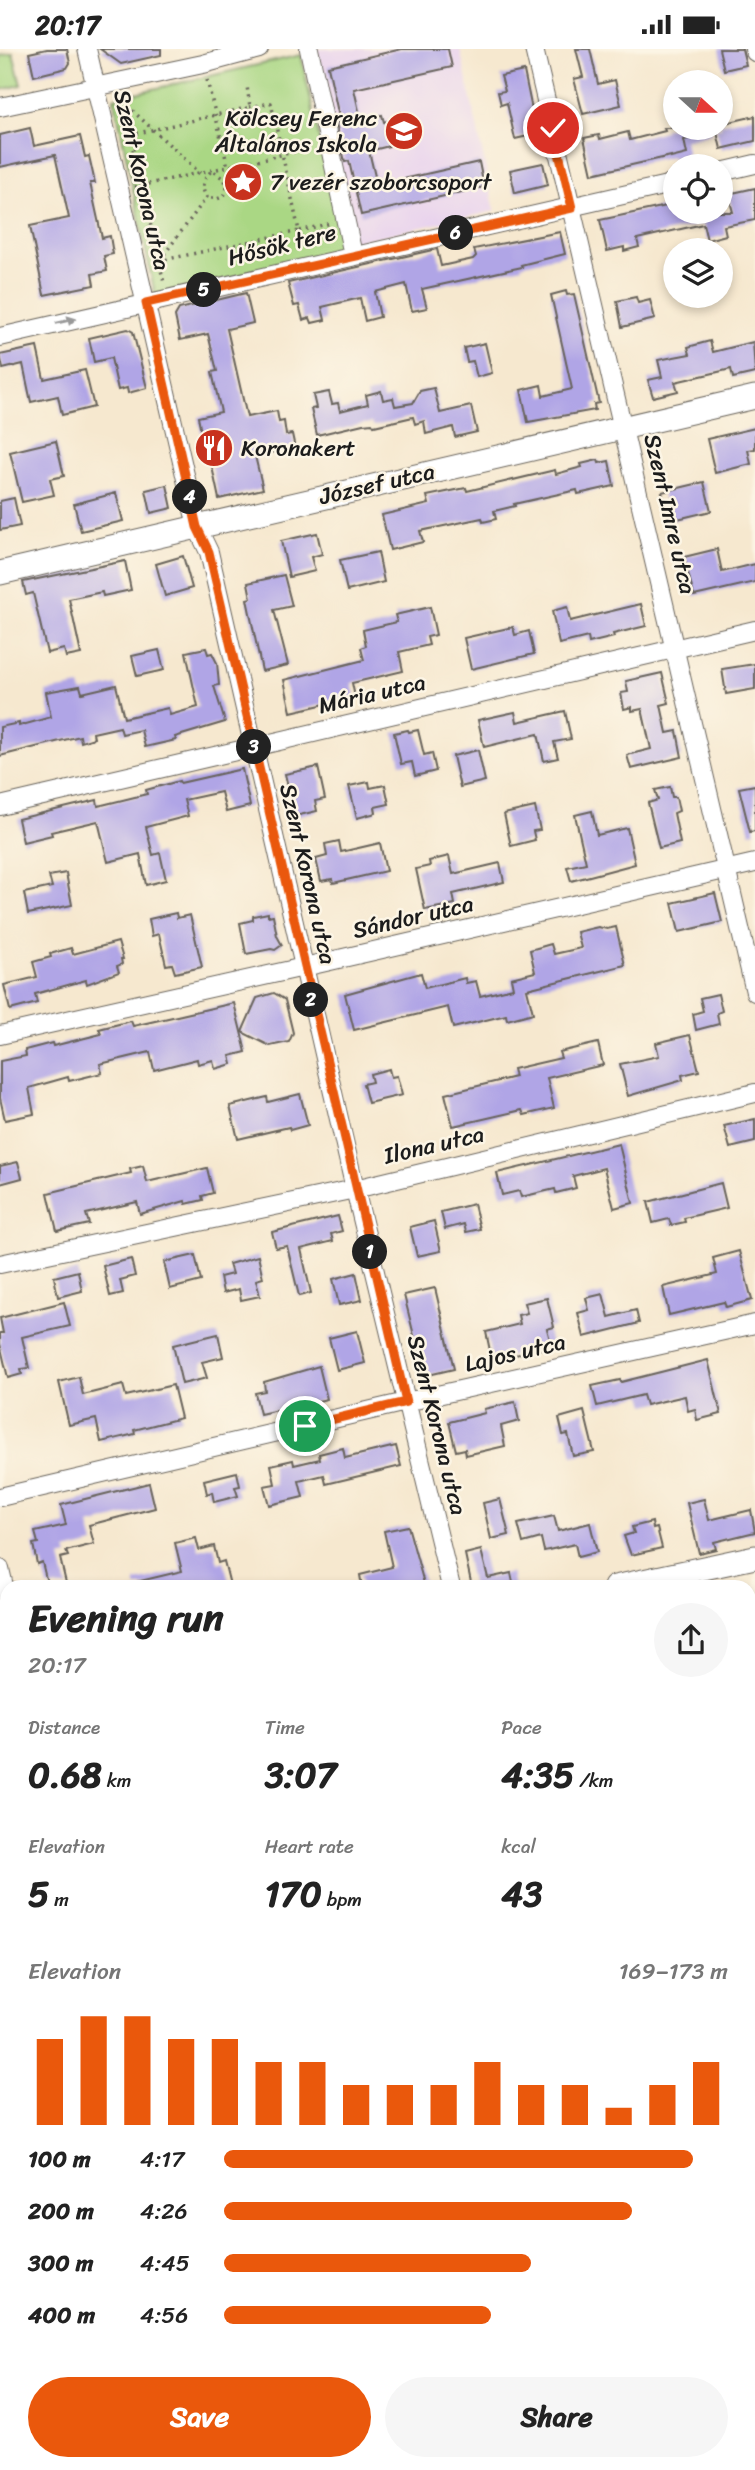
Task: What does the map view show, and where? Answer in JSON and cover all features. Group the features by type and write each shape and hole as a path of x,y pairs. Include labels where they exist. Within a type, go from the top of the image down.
{"street":[{"name":"Szent Korona utca","path":"87,49 104,85 120,191 197,527 209,552 355,1189 449,1580"},
{"path":"0,107 203,64 259,49"},
{"name":"Hősök tere","path":"0,337 353,255 309,49"},
{"name":"Szent Imre utca","path":"534,49 755,992"},
{"path":"733,170 755,165"},
{"path":"353,255 663,186"},
{"name":"József utca","path":"0,573 755,397"},
{"name":"Mária utca","path":"0,806 755,631"},
{"name":"Sándor utca","path":"0,1035 755,863"},
{"name":"Ilona utca","path":"0,1264 355,1189 755,1093"},
{"name":"Lajos utca","path":"0,1497 755,1324"},
{"path":"648,1580 755,1557"}],"path":[{"path":"203,64 228,167"},
{"path":"104,85 115,91 122,101 200,173"},
{"path":"247,86 250,107"},
{"path":"122,101 167,298"},
{"path":"130,135 271,103 299,230"},
{"path":"120,191 329,144"},
{"path":"212,170 225,180 227,189 224,196 217,199 207,197 203,191 202,185 212,170"},
{"path":"159,261 207,197"},
{"path":"159,261 345,219"}],"shaded area":[{"name":"Kölcsey Ferenc Általános Iskola","path":"460,49 495,211 353,242 313,50"}],"green space":[{"path":"13,53 21,85 0,90 0,56"},
{"path":"301,55 345,257 156,299 114,98"}],"building":[{"path":"67,49 70,63 67,68 34,76 29,53"},
{"path":"100,49 161,49 161,55 121,64"},
{"path":"402,49 448,49 452,67 354,89 361,120 382,115 384,122 388,121 391,137 387,138 389,146 369,151 377,185 479,162 484,187 361,215 349,161 345,162 336,123 340,122 328,66"},
{"path":"576,49 590,49 598,84 615,80 621,105 583,114 574,79 583,77"},
{"path":"719,49 742,49 746,65 724,70"},
{"path":"524,71 537,134 515,139 507,103 501,105 498,92 505,91 501,76"},
{"path":"755,116 755,141 721,149 719,140 733,140 733,121"},
{"path":"30,128 34,146 80,136 85,157 89,156 95,183 90,183 102,238 110,236 113,254 104,256 107,271 92,274 94,285 44,295 30,226 69,218 55,155 0,167 0,135"},
{"path":"628,132 630,140 663,132 663,140 684,140 687,154 663,154 663,158 592,174 584,138 599,135 600,139"},
{"path":"543,163 548,185 515,193 510,170"},
{"path":"755,188 755,220 724,226 726,235 706,238 703,224 733,224 733,193"},
{"path":"663,207 663,224 703,224 637,239 639,247 624,251 624,247 607,251 600,220"},
{"path":"560,232 565,254 521,265 522,267 422,289 427,308 412,311 406,284 375,292 380,317 365,321 360,298 322,307 325,320 312,323 310,318 303,320 299,305 294,306 288,283 437,249 441,266 473,259 476,256 474,249"},
{"path":"566,291 567,295 574,294 599,403 594,404 595,410 528,422 521,390 541,385 543,396 572,389 551,295"},
{"path":"246,293 253,323 227,329 247,417 277,411 279,422 284,421 286,435 292,434 295,448 255,456 263,489 219,499 211,462 207,463 198,417 221,412 212,372 217,371 208,334 180,340 175,316 179,309"},
{"path":"636,297 638,303 650,300 655,319 622,327 617,301"},
{"path":"128,329 133,332 147,388 128,393 127,388 118,390 111,358 94,362 89,338"},
{"path":"710,341 713,352 753,342 755,373 733,378 731,369 675,382 678,391 653,397 648,380 662,377 658,360 690,354 688,347"},
{"path":"485,343 492,373 477,377 473,361 467,362 464,348"},
{"path":"37,347 44,379 85,370 94,407 62,415 58,396 31,402 23,364 3,369 0,355"},
{"path":"434,388 440,413 471,406 477,432 455,437 453,427 426,434 424,421 415,424 413,417 374,426 372,423 363,424 317,435 311,409 316,408 313,395 329,392 332,404 338,403 340,411 368,404 366,395 381,391 383,400 393,398 395,406 413,403 420,391"},
{"path":"755,428 755,449 748,450 751,464 715,473 707,439"},
{"path":"56,441 64,476 50,479 54,495 22,502 10,452"},
{"path":"598,460 599,463 609,461 614,486 578,494 577,490 514,504 515,506 494,511 496,519 483,522 482,518 420,531 423,542 390,550 382,515 429,504 427,496 466,488 467,491 555,470 556,474"},
{"path":"704,482 711,511 669,521 662,492"},
{"path":"167,485 172,508 151,513 146,490"},
{"path":"116,493 123,521 81,531 74,504"},
{"path":"14,498 20,526 0,530 0,501"},
{"path":"317,533 322,554 311,557 315,571 289,577 281,541"},
{"path":"717,549 722,572 755,564 755,582 694,596 684,557"},
{"path":"378,552 384,582 347,591 340,560"},
{"path":"183,556 192,588 165,596 156,564"},
{"path":"125,561 131,590 103,596 102,592 69,599 81,654 66,657 64,649 47,653 33,593 26,595 23,582"},
{"path":"284,575 292,606 274,610 288,665 262,671 247,599 251,598 248,583"},
{"path":"641,604 646,626 589,643 588,637 559,644 552,611 567,607 570,621"},
{"path":"430,607 436,635 427,637 429,645 399,652 403,671 352,683 355,697 291,712 284,680 364,660 361,648 366,646 363,630 397,622 395,615"},
{"path":"513,627 515,635 529,631 534,654 471,669 464,638"},
{"path":"206,648 217,663 219,685 214,686 225,722 175,737 176,740 145,747 141,730 122,734 120,727 93,733 94,738 81,742 80,736 0,756 0,727 19,723 19,726 51,717 46,692 80,686 82,693 116,685 124,718 168,708 170,715 198,707 186,652"},
{"path":"159,650 164,670 137,676 132,656"},
{"path":"755,664 755,689 726,694 722,669"},
{"path":"662,673 669,703 661,705 667,733 677,731 682,757 631,769 627,755 651,749 642,709 624,709 621,693 628,692 626,681"},
{"path":"565,711 571,739 554,742 558,758 544,761 538,734 484,747 478,720 515,712 517,722"},
{"path":"418,730 424,755 432,753 436,771 415,776 412,762 401,764 394,733"},
{"path":"478,750 485,781 460,787 453,756"},
{"path":"318,767 325,799 315,801 317,811 295,816 285,774"},
{"path":"242,769 250,806 226,812 221,792 184,800 188,816 146,827 153,855 160,853 166,880 146,885 140,854 108,862 98,821 23,842 18,819 97,800 98,806 147,794 146,790 179,781 180,783"},
{"path":"369,782 370,788 385,785 389,804 375,807 376,813 357,818 349,786"},
{"path":"755,785 755,831 750,832 739,788"},
{"path":"670,787 672,797 676,797 679,811 674,813 680,843 659,848 648,803 658,800 655,790"},
{"path":"535,807 540,830 533,831 535,840 511,846 504,814"},
{"path":"592,811 597,835 627,828 635,864 571,881 567,867 586,863 575,815"},
{"path":"339,841 341,852 380,843 386,871 333,883 332,879 321,881 316,859 327,856 325,844"},
{"path":"449,856 453,874 500,863 504,882 453,894 455,904 425,910 416,869 430,866 429,861"},
{"path":"66,873 72,905 28,914 24,893 52,887 49,876"},
{"path":"715,893 722,922 679,932 672,903"},
{"path":"176,913 177,918 190,915 202,967 175,973 172,964 166,965 159,934 152,936 149,919"},
{"path":"268,913 268,916 273,915 277,936 282,945 275,950 246,954 240,923 253,920 253,916"},
{"path":"598,927 616,927 625,965 527,989 533,1013 507,1020 506,1015 453,1028 448,1007 354,1030 345,994 421,973 425,988 465,978 466,983 476,981 480,996 513,988 511,978 535,972 530,950 551,944 554,954 581,948 577,932"},
{"path":"118,942 123,959 122,964 117,966 119,972 87,984 86,980 35,994 37,1003 10,1010 4,985 37,977 33,962 71,948 73,954"},
{"path":"274,993 285,1000 293,1033 289,1042 270,1046 242,1032 257,998"},
{"path":"718,994 722,1011 717,1013 719,1024 696,1030 693,1014 703,1011 700,998"},
{"path":"234,1003 246,1052 230,1056 232,1064 215,1069 213,1060 198,1064 197,1059 154,1070 150,1052 100,1064 102,1073 69,1081 68,1077 29,1088 34,1114 5,1120 0,1098 0,1061 26,1056 25,1050 101,1034 99,1029 131,1021 133,1026"},
{"path":"690,1035 699,1071 682,1075 683,1080 628,1096 620,1064 659,1056 656,1043"},
{"path":"598,1043 603,1065 547,1078 554,1108 524,1115 522,1110 453,1126 445,1094 515,1077 513,1069 561,1058 559,1052"},
{"path":"389,1069 391,1077 397,1076 402,1095 368,1103 363,1084 372,1082 370,1074"},
{"path":"300,1094 308,1125 238,1139 230,1106 267,1097 268,1102"},
{"path":"755,1119 755,1142 730,1148 724,1126"},
{"path":"619,1144 633,1203 614,1208 604,1168 573,1176 576,1188 556,1193 555,1189 521,1197 519,1191 502,1195 497,1173"},
{"path":"18,1162 22,1178 0,1184 0,1166"},
{"path":"143,1166 147,1182 207,1168 213,1193 202,1196 203,1200 186,1204 185,1201 140,1214 137,1202 86,1214 89,1224 57,1231 48,1193 131,1173 130,1169"},
{"path":"721,1183 727,1208 684,1218 685,1222 671,1225 669,1219 653,1223 648,1202"},
{"path":"474,1204 480,1229 466,1232 464,1224 445,1229 441,1212"},
{"path":"338,1216 342,1231 331,1234 333,1241 301,1249 311,1293 299,1296 287,1246 276,1248 272,1232"},
{"path":"434,1221 441,1251 417,1256 410,1227"},
{"path":"739,1251 752,1300 726,1307 724,1302 669,1315 663,1287 717,1274 713,1258"},
{"path":"195,1255 201,1281 170,1289 164,1262"},
{"path":"258,1256 263,1278 256,1280 260,1296 241,1300 239,1289 223,1293 220,1277 232,1274 229,1264"},
{"path":"131,1259 135,1276 120,1280 123,1293 110,1296 103,1266"},
{"path":"78,1271 82,1291 58,1297 54,1277"},
{"path":"356,1273 362,1300 339,1305 333,1279"},
{"path":"435,1288 454,1369 424,1376 404,1295"},
{"path":"603,1294 609,1317 636,1310 639,1323 584,1337 578,1313 589,1310 586,1298"},
{"path":"547,1298 554,1327 547,1329 552,1347 492,1360 486,1332 520,1324 518,1315 527,1313 524,1303"},
{"path":"64,1302 70,1326 22,1337 29,1368 21,1369 22,1374 8,1378 0,1344 0,1333 3,1333 0,1318"},
{"path":"357,1331 365,1363 337,1370 329,1338"},
{"path":"218,1334 223,1357 202,1362 207,1378 182,1384 173,1345"},
{"path":"708,1360 721,1414 697,1420 695,1409 688,1411 685,1396 646,1405 643,1395 597,1406 592,1386 620,1380 621,1382"},
{"path":"319,1366 327,1399 260,1414 255,1393 265,1391 264,1382"},
{"path":"79,1377 83,1395 123,1385 126,1396 173,1385 181,1418 134,1430 135,1434 101,1442 96,1419 69,1425 59,1382"},
{"path":"515,1402 519,1421 501,1426 505,1446 466,1455 465,1449 456,1451 449,1422 485,1413 484,1409"},
{"path":"584,1411 594,1452 573,1456 568,1434 563,1435 559,1418"},
{"path":"396,1446 401,1466 326,1484 324,1475 299,1481 303,1497 269,1505 264,1486 275,1484 271,1465 293,1460 294,1465 320,1459 319,1454 343,1448 345,1458"},
{"path":"237,1472 240,1486 235,1487 238,1496 214,1502 212,1492 207,1494 204,1480"},
{"path":"149,1483 155,1508 89,1525 94,1544 66,1551 68,1556 60,1558 65,1580 46,1580 42,1562 37,1564 33,1544 38,1543 35,1532 66,1525 61,1505"},
{"path":"500,1499 509,1535 491,1539 483,1503"},
{"path":"704,1499 709,1520 751,1510 755,1532 714,1542 716,1549 699,1553 687,1503"},
{"path":"554,1516 558,1531 590,1523 597,1552 578,1557 575,1544 544,1551 541,1538 523,1543 518,1524"},
{"path":"652,1522 653,1529 657,1528 662,1548 631,1555 624,1536 634,1533 632,1527"},
{"path":"408,1526 423,1580 361,1580 360,1575 392,1567 384,1531"},
{"path":"196,1538 199,1550 214,1546 218,1563 224,1561 229,1580 144,1580 182,1571 175,1543"},
{"path":"481,1550 488,1578 511,1573 512,1580 471,1580 465,1554"}],"place":[{"name":"Kölcsey Ferenc Általános Iskola","path":"404,131"},
{"name":"7 vezér szoborcsoport","path":"243,182"},
{"name":"Koronakert","path":"214,448"}],"route":[{"path":"305,1426 406,1402 209,552 197,527 146,303 572,208 553,128"}]}
